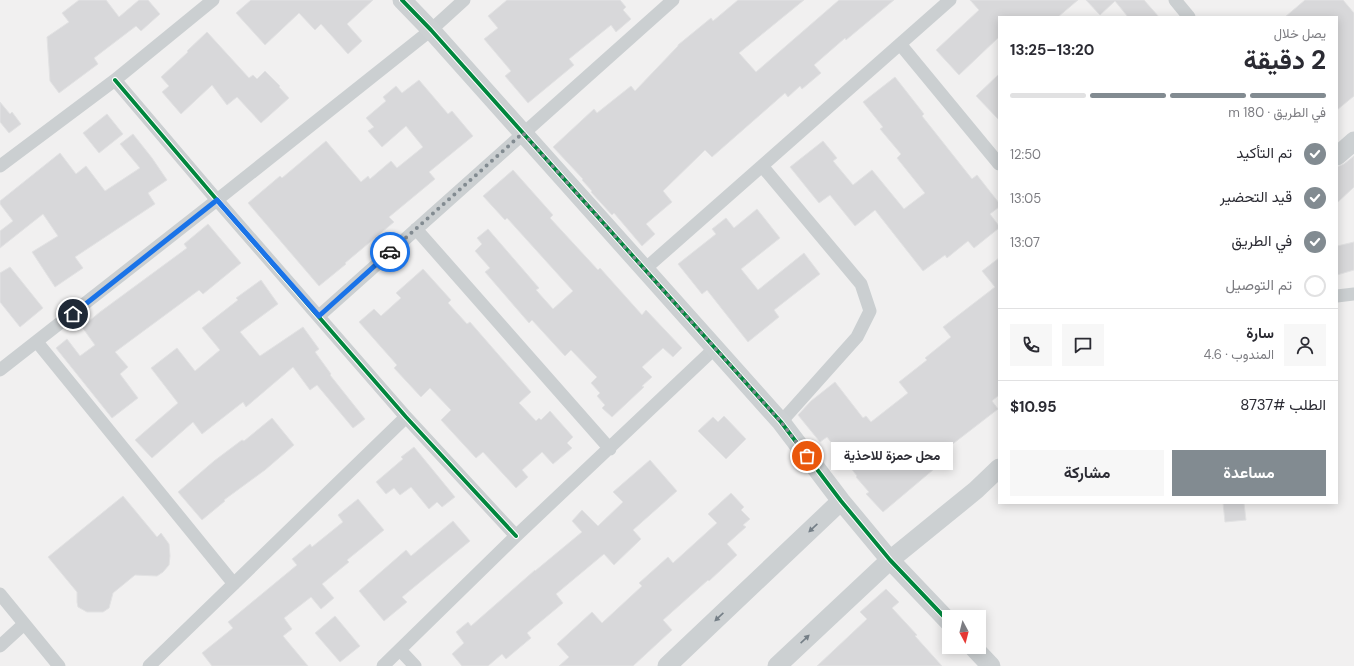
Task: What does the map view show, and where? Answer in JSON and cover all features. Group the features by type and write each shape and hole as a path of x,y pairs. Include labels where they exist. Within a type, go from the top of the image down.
{"street":[{"path":"0,166 115,80 213,0"},
{"path":"402,0 781,422 841,501 890,560 942,615"},
{"path":"0,370 217,200 430,30 464,0"},
{"path":"319,316 674,0"},
{"path":"645,269 950,0"},
{"path":"1175,0 1188,16"},
{"path":"900,44 998,163"},
{"path":"115,80 217,200 406,417 516,536"},
{"path":"1338,155 1354,141"},
{"path":"762,166 862,284 870,311 857,337 781,422"},
{"path":"416,229 610,449"},
{"path":"1338,296 1354,294"},
{"path":"37,342 234,584"},
{"path":"383,666 516,536 610,449 715,348"},
{"path":"149,666 406,417"},
{"path":"777,666 890,560 976,490 998,469"},
{"path":"667,666 841,501"},
{"path":"0,594 59,666"},
{"path":"0,646 24,624"},
{"path":"400,650 415,666"},
{"path":"980,654 991,666"}],"building":[{"path":"79,0 106,0 119,17 139,0 148,0 160,14 141,31 136,26 94,58 98,64 59,93 50,81 47,37 69,22 62,13"},
{"path":"251,0 373,0 347,24 362,41 348,54 321,24 315,30 299,13 265,45 236,13"},
{"path":"507,0 620,0 626,7 623,10 631,19 616,32 611,25 569,59 574,65 528,103 505,76 511,71 484,39 498,28 488,16"},
{"path":"738,0 804,0 739,53 756,72 839,0 894,0 846,40 845,38 814,65 821,73 802,89 800,86 788,97 785,93 712,157 705,150 663,191 672,202 646,224 655,234 642,246 614,213 612,215 591,192 592,191 582,180 583,179 553,147 594,109 597,113 631,86 635,91 678,45 711,18 713,21"},
{"path":"970,0 1078,0 1059,16 998,16 998,38 959,75 936,50 979,10"},
{"path":"1086,0 1144,0 1158,16 1127,16 1115,1 1100,15"},
{"path":"1305,0 1343,0 1354,13 1354,96 1338,109 1338,16 1286,16"},
{"path":"207,32 249,78 253,75 257,79 265,71 280,86 279,87 289,98 261,123 237,97 227,105 212,85 181,114 162,92 169,86 161,77"},
{"path":"998,75 998,119 976,96"},
{"path":"895,77 924,114 922,116 972,179 977,175 998,202 998,208 990,214 998,225 998,229 974,248 968,241 947,258 945,255 923,271 875,210 855,226 830,195 819,203 790,167 823,141 837,158 833,161 853,185 872,170 904,209 925,193 897,158 901,154 880,129 883,127 863,102"},
{"path":"419,80 448,114 452,111 473,136 429,172 435,179 389,217 394,222 319,286 248,203 280,176 282,178 326,141 361,182 368,176 370,179 391,161 397,168 423,147 406,126 382,147 368,131 374,127 366,118 386,101 383,97 396,86 402,93"},
{"path":"0,102 10,114 12,112 21,124 9,133 0,122"},
{"path":"107,114 123,134 99,153 83,133"},
{"path":"133,134 167,180 148,193 155,204 75,257 83,268 55,287 32,252 58,236 43,214 0,248 0,231 13,221 0,204 0,201 60,153 76,174 86,166 105,191 140,168 120,144"},
{"path":"1354,156 1354,187 1338,202 1338,167"},
{"path":"513,170 553,215 550,218 598,270 600,268 642,315 646,310 682,348 673,357 663,348 642,367 652,377 642,386 644,387 612,417 602,408 605,405 597,396 600,393 591,383 597,377 571,350 565,356 532,320 529,323 485,272 490,268 475,251 482,244 477,238 488,229 539,288 536,290 553,309 573,291 507,218 505,220 483,196"},
{"path":"757,209 780,238 741,269 758,290 804,253 820,274 774,310 779,317 748,342 707,290 702,294 678,264 716,234 712,229 726,218 734,228"},
{"path":"208,224 241,263 203,294 199,290 115,352 128,367 120,374 138,398 112,418 56,348 67,339 80,356 95,345 82,327 187,248 184,244"},
{"path":"1354,242 1354,270 1338,275 1338,246"},
{"path":"998,259 998,396 992,401 998,409 941,453 946,459 883,512 866,494 869,492 856,477 857,476 827,437 820,442 798,415 811,401 835,382 863,418 866,416 871,422 908,393 899,382 927,360 925,358 951,337 943,327 995,287 982,271"},
{"path":"10,267 43,308 20,327 0,302 0,273"},
{"path":"423,269 451,300 448,303 467,324 470,322 531,392 519,403 536,421 539,418 541,420 550,411 573,437 567,443 572,448 553,464 542,452 522,470 528,477 516,488 483,452 476,458 441,420 451,410 430,388 421,397 394,368 397,365 359,322 374,309 381,316 401,298 396,293"},
{"path":"261,280 278,304 240,332 260,356 303,327 319,349 315,352 331,374 330,375 365,419 353,428 317,385 310,390 293,367 246,407 243,402 202,434 193,422 152,458 135,440 178,403 151,368 177,348 195,371 220,350 202,328 238,300 236,298"},
{"path":"724,416 746,439 726,459 698,431 713,417 718,422"},
{"path":"272,418 294,445 265,470 224,500 225,501 202,520 178,492 214,461 242,440 244,441"},
{"path":"414,447 455,497 442,507 437,502 429,509 411,487 400,495 394,488 386,494 376,482 403,459 401,457"},
{"path":"650,460 677,491 633,530 641,539 614,565 604,554 556,594 563,603 527,633 531,638 506,659 502,654 488,666 462,666 452,654 464,643 456,632 468,622 471,626 535,570 582,532 572,521 582,510 598,526 623,502 613,492"},
{"path":"731,493 744,507 741,510 750,519 743,525 746,527 727,544 737,555 663,620 672,630 633,666 559,666 569,657 557,644 592,612 602,623 642,586 639,583 668,557 673,563 717,523 708,514"},
{"path":"123,496 157,537 161,533 169,544 169,565 157,576 135,575 113,593 109,608 103,612 87,612 78,607 77,592 48,557"},
{"path":"358,499 384,530 347,560 349,562 322,584 334,598 321,609 311,597 284,618 292,629 283,636 308,666 212,666 202,653 233,628 228,622 297,565 292,559 310,544 312,547 343,522 338,515"},
{"path":"1223,504 1244,504 1246,520 1225,522"},
{"path":"453,521 470,541 402,597 407,602 384,621 359,591 406,550 411,556"},
{"path":"886,589 899,602 892,608 917,635 915,636 942,666 817,666 867,619 860,612"},
{"path":"335,616 360,646 340,662 315,633"}],"cycle path":[{"path":"402,0 431,30 781,422 841,501 890,560 942,615"},
{"path":"115,80 217,200 406,417 516,536"}],"way so far":[{"path":"390,252 523,133 781,422 807,456"}],"place":[{"name":"محل حمزة للاحذية","path":"807,456"}],"route":[{"path":"73,314 217,200 319,316 390,252"}]}
